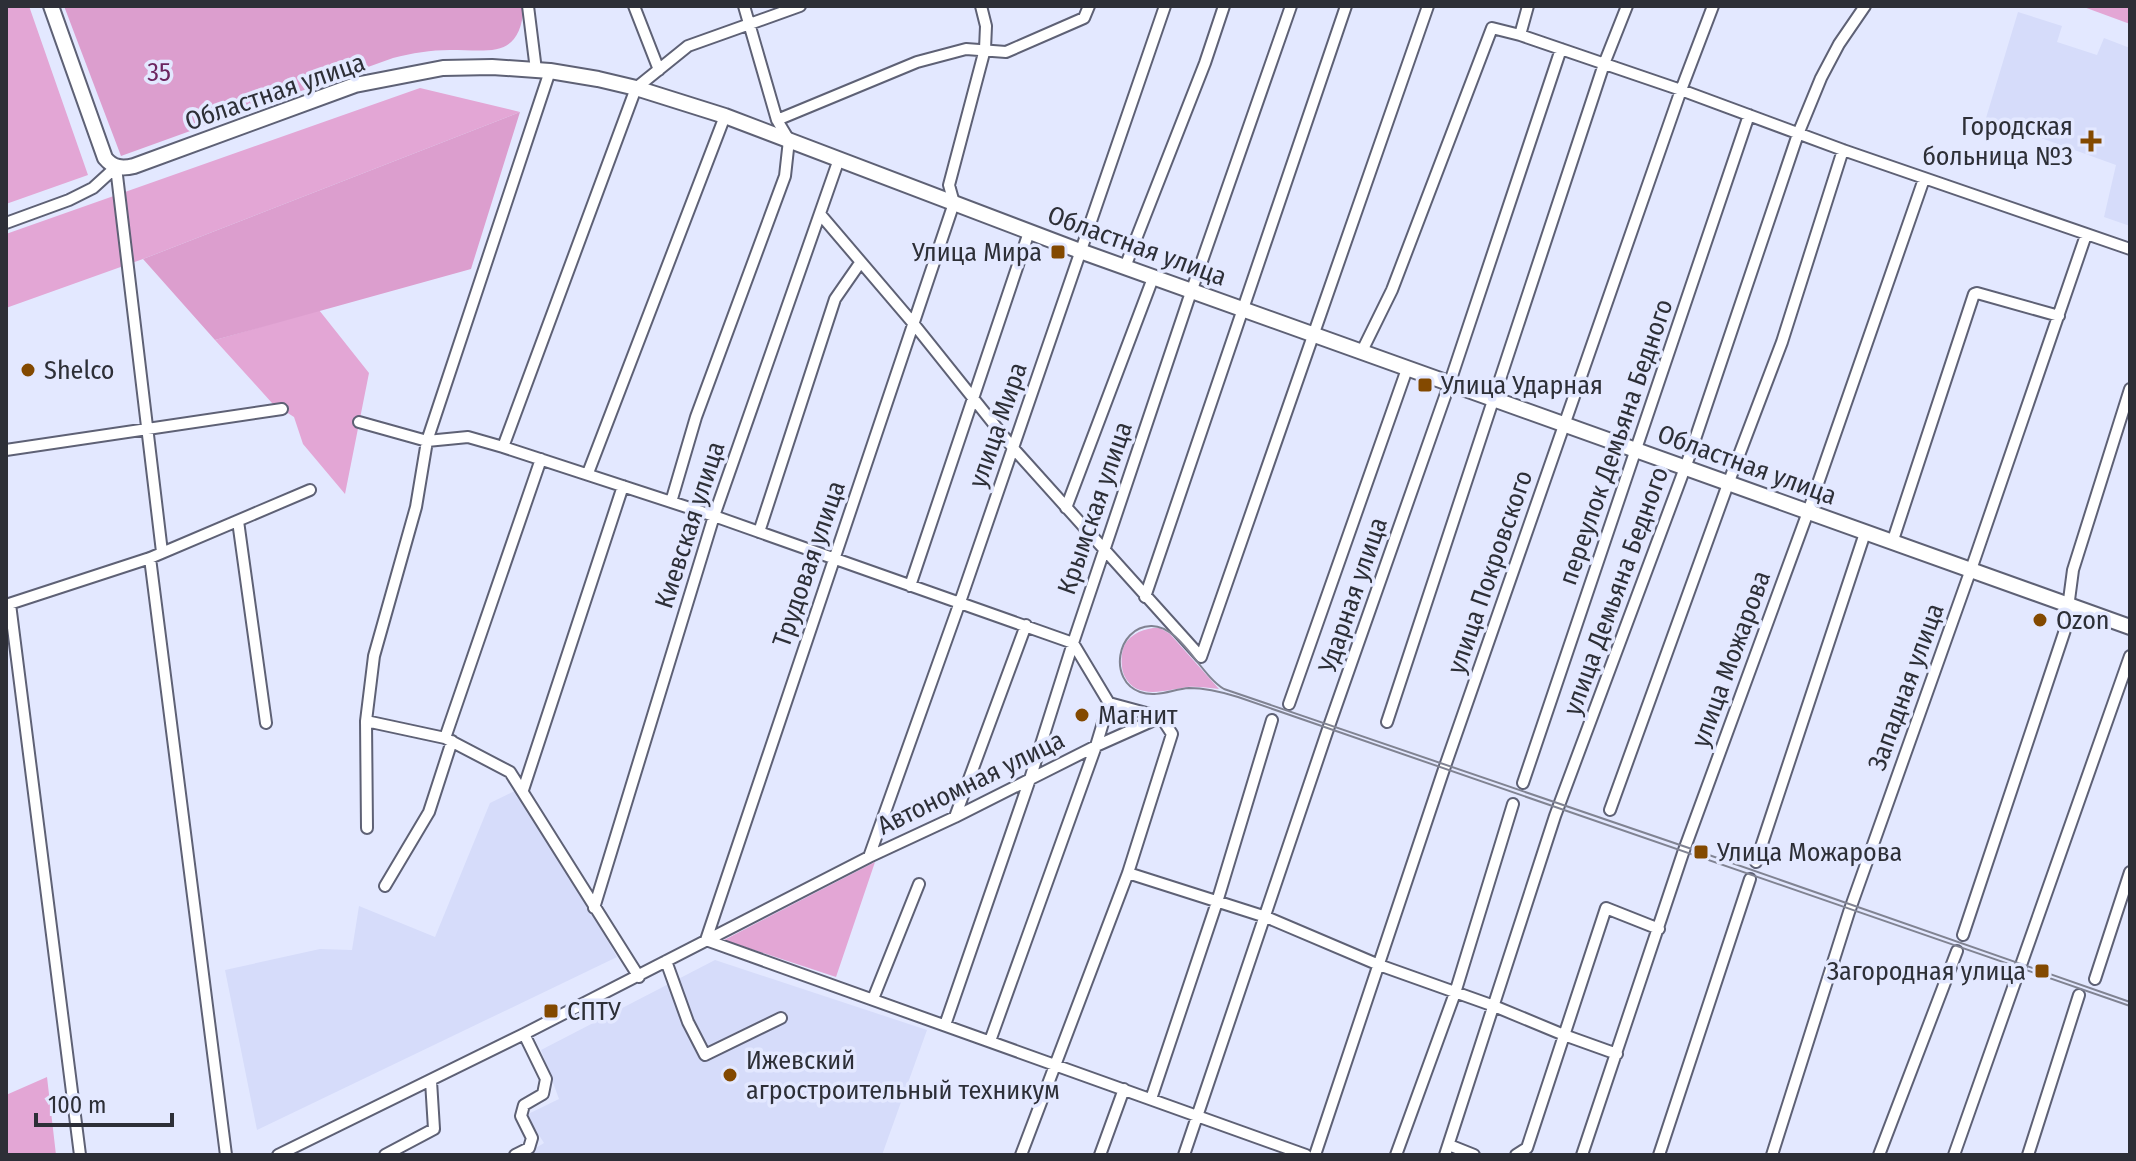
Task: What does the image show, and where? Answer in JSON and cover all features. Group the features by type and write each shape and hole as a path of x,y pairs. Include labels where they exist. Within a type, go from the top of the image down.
{"main road":[{"path":"51,6 105,158 116,167"},
{"name":"Областная улица","path":"116,167 134,166 355,85 443,68 543,70 636,88 725,116 1191,292 2130,627"}],"street":[{"path":"367,828 366,721 374,656 416,507 427,441 543,70 528,6"},
{"path":"634,6 659,70"},
{"path":"671,502 696,417 785,176 789,140 777,120 744,6"},
{"path":"503,447 636,88 688,46 800,6"},
{"name":"Трудовая улица","path":"706,940 954,203 949,185 985,49 986,26 981,6"},
{"path":"777,120 917,62 966,49 1006,52 1084,18 1089,6"},
{"name":"улица Мира","path":"869,857 1165,6"},
{"path":"1125,267 1205,63 1224,6"},
{"name":"Крымская улица","path":"945,1025 1191,292 1291,6"},
{"path":"1145,597 1346,6"},
{"path":"820,214 1013,448 1201,657 1428,6"},
{"path":"1520,35 1528,6"},
{"path":"1387,722 1604,64 1627,6"},
{"name":"улица Покровского","path":"1315,1155 1443,772 1713,6"},
{"name":"улица Демьяна Бедного","path":"1447,1150 1555,816 1684,469 1798,134 1821,78 1865,6"},
{"path":"1361,353 1392,290 1492,28 1681,90 1924,179 2130,249"},
{"name":"Ударная улица","path":"1184,1155 1561,49"},
{"name":"переулок Демьяна Бедного","path":"1523,783 1749,115"},
{"path":"588,473 725,116"},
{"path":"1610,810 1782,342 1843,150"},
{"name":"Киевская улица","path":"594,908 714,516 839,159"},
{"path":"6,223 93,188 116,167"},
{"path":"116,167 162,552"},
{"name":"улица Можарова","path":"1582,1155 1683,853 1808,512 1924,179"},
{"path":"910,586 1029,232"},
{"name":"Западная улица","path":"1772,1155 1849,912 2086,235"},
{"path":"759,532 835,299 860,263"},
{"path":"1066,508 1153,278"},
{"path":"1892,543 1974,294 2059,316"},
{"path":"1289,704 1407,369"},
{"path":"1963,935 2065,630 2073,570 2130,389"},
{"path":"6,450 282,409"},
{"path":"359,422 427,441 468,437 503,447 588,473 1026,625 1073,643 1109,703 1161,717 1172,734 1128,873 1021,1155"},
{"path":"385,886 429,812 448,739 541,459"},
{"path":"523,790 623,486"},
{"path":"80,1155 8,605 150,558 310,490"},
{"path":"238,521 266,723"},
{"path":"1756,862 1865,533"},
{"path":"150,558 226,1155"},
{"path":"955,817 1026,625"},
{"path":"1954,1155 2130,656"},
{"path":"990,1041 1109,703"},
{"name":"Автономная улица","path":"278,1155 639,977 869,857 1161,717"},
{"path":"1151,1099 1217,902 1272,720"},
{"path":"366,721 448,739 510,772 639,977"},
{"path":"1396,1155 1455,993 1513,804"},
{"path":"2095,979 2130,872"},
{"path":"1128,873 1266,917 1379,965 1617,1054"},
{"path":"1659,1155 1750,879"},
{"path":"873,999 919,884"},
{"path":"1516,1155 1527,1148 1606,908 1659,929"},
{"path":"706,940 1306,1155"},
{"path":"1879,1155 1957,951"},
{"path":"666,961 688,1022 705,1055 781,1018"},
{"path":"2028,1155 2079,995"},
{"path":"515,1155 529,1148 532,1138 521,1116 524,1105 543,1094 546,1079 524,1034"},
{"path":"385,1155 434,1129 431,1081"},
{"path":"1100,1155 1124,1089"},
{"path":"1262,1155 1267,1141"},
{"path":"1447,1150 1474,1155"}],"shaded area":[{"path":"6,6 29,6 88,175 6,204"},
{"path":"2081,6 2130,6 2130,24"},
{"name":"Городская больница №3","path":"2018,12 2062,26 2057,42 2097,55 2104,38 2130,48 2130,226 2104,217 2116,165 1986,118"},
{"path":"420,88 520,112 143,259 6,308 6,234"},
{"path":"319,310 369,373 345,494 303,444 294,417 272,403 215,340"},
{"path":"1153,628 1170,634 1219,689 1191,687 1152,692 1129,683 1122,665 1125,644 1135,634"},
{"path":"519,789 617,957 257,1130 225,970 320,949 352,950 359,906 435,937 490,803"},
{"path":"875,862 836,977 724,940"},
{"name":"Ижевский агростроительный техникум","path":"715,960 927,1030 882,1155 524,1155 544,1143 526,1115 559,1099 541,1050"},
{"path":"47,1077 56,1155 6,1155 6,1095"}],"green space":[{"name":"35","path":"64,6 524,6 517,35 501,48 429,51 393,58 121,156"},
{"path":"520,112 471,269 215,340 143,259"}],"tram line":[{"path":"2130,1002 1224,689 1181,642 1161,628 1151,626 1139,629 1130,635 1120,655 1123,677 1140,692 1159,694 1195,688 1238,697 2130,1006"}],"place":[{"name":"Городская больница №3","path":"2091,141"},
{"name":"Улица Мира","path":"1058,252"},
{"name":"Shelco","path":"28,370"},
{"name":"Улица Ударная","path":"1425,385"},
{"name":"Ozon","path":"2040,620"},
{"name":"Магнит","path":"1082,715"},
{"name":"Улица Можарова","path":"1701,852"},
{"name":"Загородная улица","path":"2042,971"},
{"name":"СПТУ","path":"551,1011"},
{"name":"Ижевский агростроительный техникум","path":"730,1075"}]}
